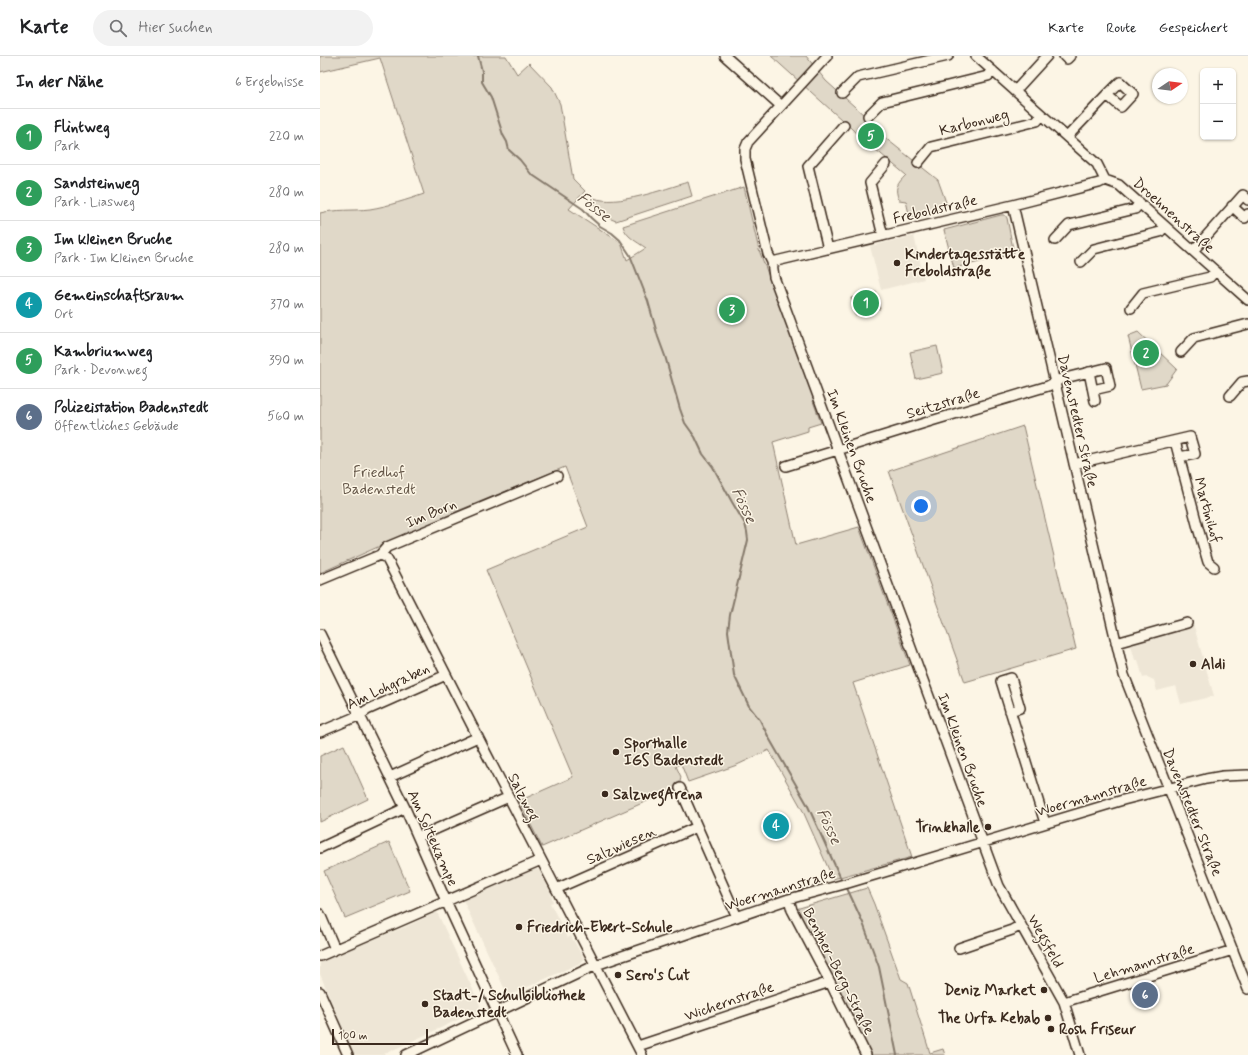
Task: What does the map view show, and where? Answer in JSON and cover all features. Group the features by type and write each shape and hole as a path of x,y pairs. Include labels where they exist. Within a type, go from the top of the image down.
{"street":[{"path":"725,56 781,106"},
{"name":"Im Kleinen Bruche","path":"827,56 748,142 744,148 744,153 768,254 772,262 774,276 983,842"},
{"path":"842,94 858,77 948,56"},
{"path":"976,56 1097,164 1105,180"},
{"path":"1014,91 1047,56"},
{"path":"1064,56 1067,59 1070,56"},
{"path":"868,116 882,102 988,76 993,71"},
{"path":"1067,137 1107,95"},
{"name":"Karbonweg","path":"918,163 931,147 1037,121 1042,115"},
{"path":"828,249 808,166 844,125"},
{"path":"882,236 870,183 886,164"},
{"name":"Freboldstraße","path":"772,262 1013,205 1099,183 1105,180"},
{"name":"Droehnenstraße","path":"1105,180 1119,185 1247,298"},
{"path":"1193,251 1243,195 1248,200"},
{"path":"1056,240 1069,225 1135,209 1140,204"},
{"name":"Davenstedter Straße","path":"1013,205 1124,675 1172,786 1194,854 1233,950 1245,971 1248,989"},
{"path":"1232,206 1245,218 1248,214"},
{"path":"1081,262 1094,249 1160,232 1166,226"},
{"path":"1131,308 1143,293 1210,277 1215,271"},
{"path":"1181,352 1194,338 1248,324"},
{"name":"Seitzstraße","path":"786,466 1048,386 1061,379 1106,368 1110,386 1093,390"},
{"path":"1088,372 1095,401"},
{"path":"1230,396 1242,382 1248,381"},
{"path":"1074,464 1190,437 1195,454 1179,458"},
{"name":"Martinihof","path":"1175,441 1208,562 1214,567"},
{"name":"Im Born","path":"320,580 380,555 387,547 556,476"},
{"name":"Salzweg","path":"380,555 388,561 642,1055"},
{"path":"1116,643 1187,624"},
{"name":"Am Soltekampe","path":"320,634 405,808 517,1055"},
{"name":"Am Lohgraben","path":"320,732 446,675"},
{"path":"1010,711 1045,823"},
{"path":"390,777 478,737"},
{"name":"Woermannstraße","path":"406,1055 596,965 789,899 838,886 1172,786 1223,776 1248,775"},
{"path":"680,788 737,917"},
{"path":"418,837 509,797"},
{"path":"320,848 405,808"},
{"name":"Salzwiesen","path":"556,889 697,827"},
{"name":"Wegsfeld","path":"983,842 999,886 1064,1002 1080,1055"},
{"path":"320,956 541,860"},
{"name":"Benther-Berg-Straße","path":"789,899 792,910 866,1055"},
{"path":"320,914 335,949"},
{"path":"959,948 1021,926"},
{"name":"Lehmannstraße","path":"1064,1002 1233,950"},
{"name":"Wichernstraße","path":"638,1046 830,982"},
{"path":"320,992 348,1055"}],"shaded area":[{"name":"Kindertagesstätte Freboldstraße","path":"914,236 924,279 881,290 870,246"},
{"path":"1193,623 1214,696 1181,704 1176,686 1157,691 1154,680 1147,677 1143,678 1138,660 1135,660 1130,642"},
{"name":"Friedrich-Ebert-Schule","path":"536,869 541,873 550,891 553,902 550,903 568,938 571,936 583,957 583,960 580,963 508,996 463,900"},
{"path":"437,912 480,1005 479,1010 382,1055 354,1055 320,974 320,961 405,927"}],"green space":[{"name":"Friedhof Badenstedt","path":"320,56 506,56 517,74 529,63 552,87 560,104 573,179 585,191 569,209 621,243 627,260 646,248 629,236 624,230 623,226 744,187 759,250 815,400 813,401 821,423 808,427 808,431 773,442 796,545 859,527 910,665 853,683 912,857 833,879 802,809 769,750 737,765 688,782 681,764 676,766 681,777 679,787 542,847 519,801 573,777 486,570 588,527 565,467 460,510 320,573 320,213 370,209 397,203 424,194 380,58 320,72"},
{"path":"771,56 806,56 826,81 864,115 874,129 938,180 947,205 932,214 910,218 906,201 899,200 897,192 897,186 906,175 875,149 864,142 852,129"},
{"path":"688,182 692,196 616,221 611,219 590,201 594,198 603,200 627,199 654,193"},
{"path":"1005,215 1007,218 1014,254 954,268 944,230"},
{"path":"876,292 880,309 855,315 851,298"},
{"path":"1138,332 1177,369 1166,384 1141,389 1128,336"},
{"path":"937,346 943,373 916,379 910,352"},
{"path":"1023,426 1076,649 965,682 889,471"},
{"path":"344,745 368,799 320,822 320,756"},
{"path":"389,842 410,891 345,918 324,871"},
{"path":"867,888 901,979 908,983 930,1053 943,1049 945,1055 868,1055 796,909"}],"waterway":[{"name":"Fösse","path":"478,56 482,71 482,82 491,97 509,150 520,160 531,174 583,209 600,226 612,233 620,240 630,255 648,301 685,423 695,437 703,454 713,467 745,524 747,532 748,540 730,615 728,631 734,675 749,706 760,720 807,804 842,881"},
{"name":"Fösse","path":"846,886 863,923 879,967 897,1055"}],"place":[{"name":"Kambriumweg","path":"871,136"},
{"name":"Kindertagesstätte Freboldstraße","path":"897,263"},
{"name":"Flintweg","path":"866,303"},
{"name":"Im kleinen Bruche","path":"732,310"},
{"name":"Sandsteinweg","path":"1146,353"},
{"name":"Aldi","path":"1193,664"},
{"name":"Sporthalle IGS Badenstedt","path":"616,752"},
{"name":"SalzwegArena","path":"605,794"},
{"name":"Gemeinschaftsraum","path":"776,826"},
{"name":"Trinkhalle","path":"988,827"},
{"name":"Friedrich-Ebert-Schule","path":"519,927"},
{"name":"Sero's Cut","path":"618,975"},
{"name":"Deniz Market","path":"1044,990"},
{"name":"Polizeistation Badenstedt","path":"1145,995"},
{"name":"Stadt-/ Schulbibliothek Badenstedt","path":"425,1004"},
{"name":"The Urfa Kebab","path":"1048,1018"},
{"name":"Rosh Friseur","path":"1051,1029"}]}
